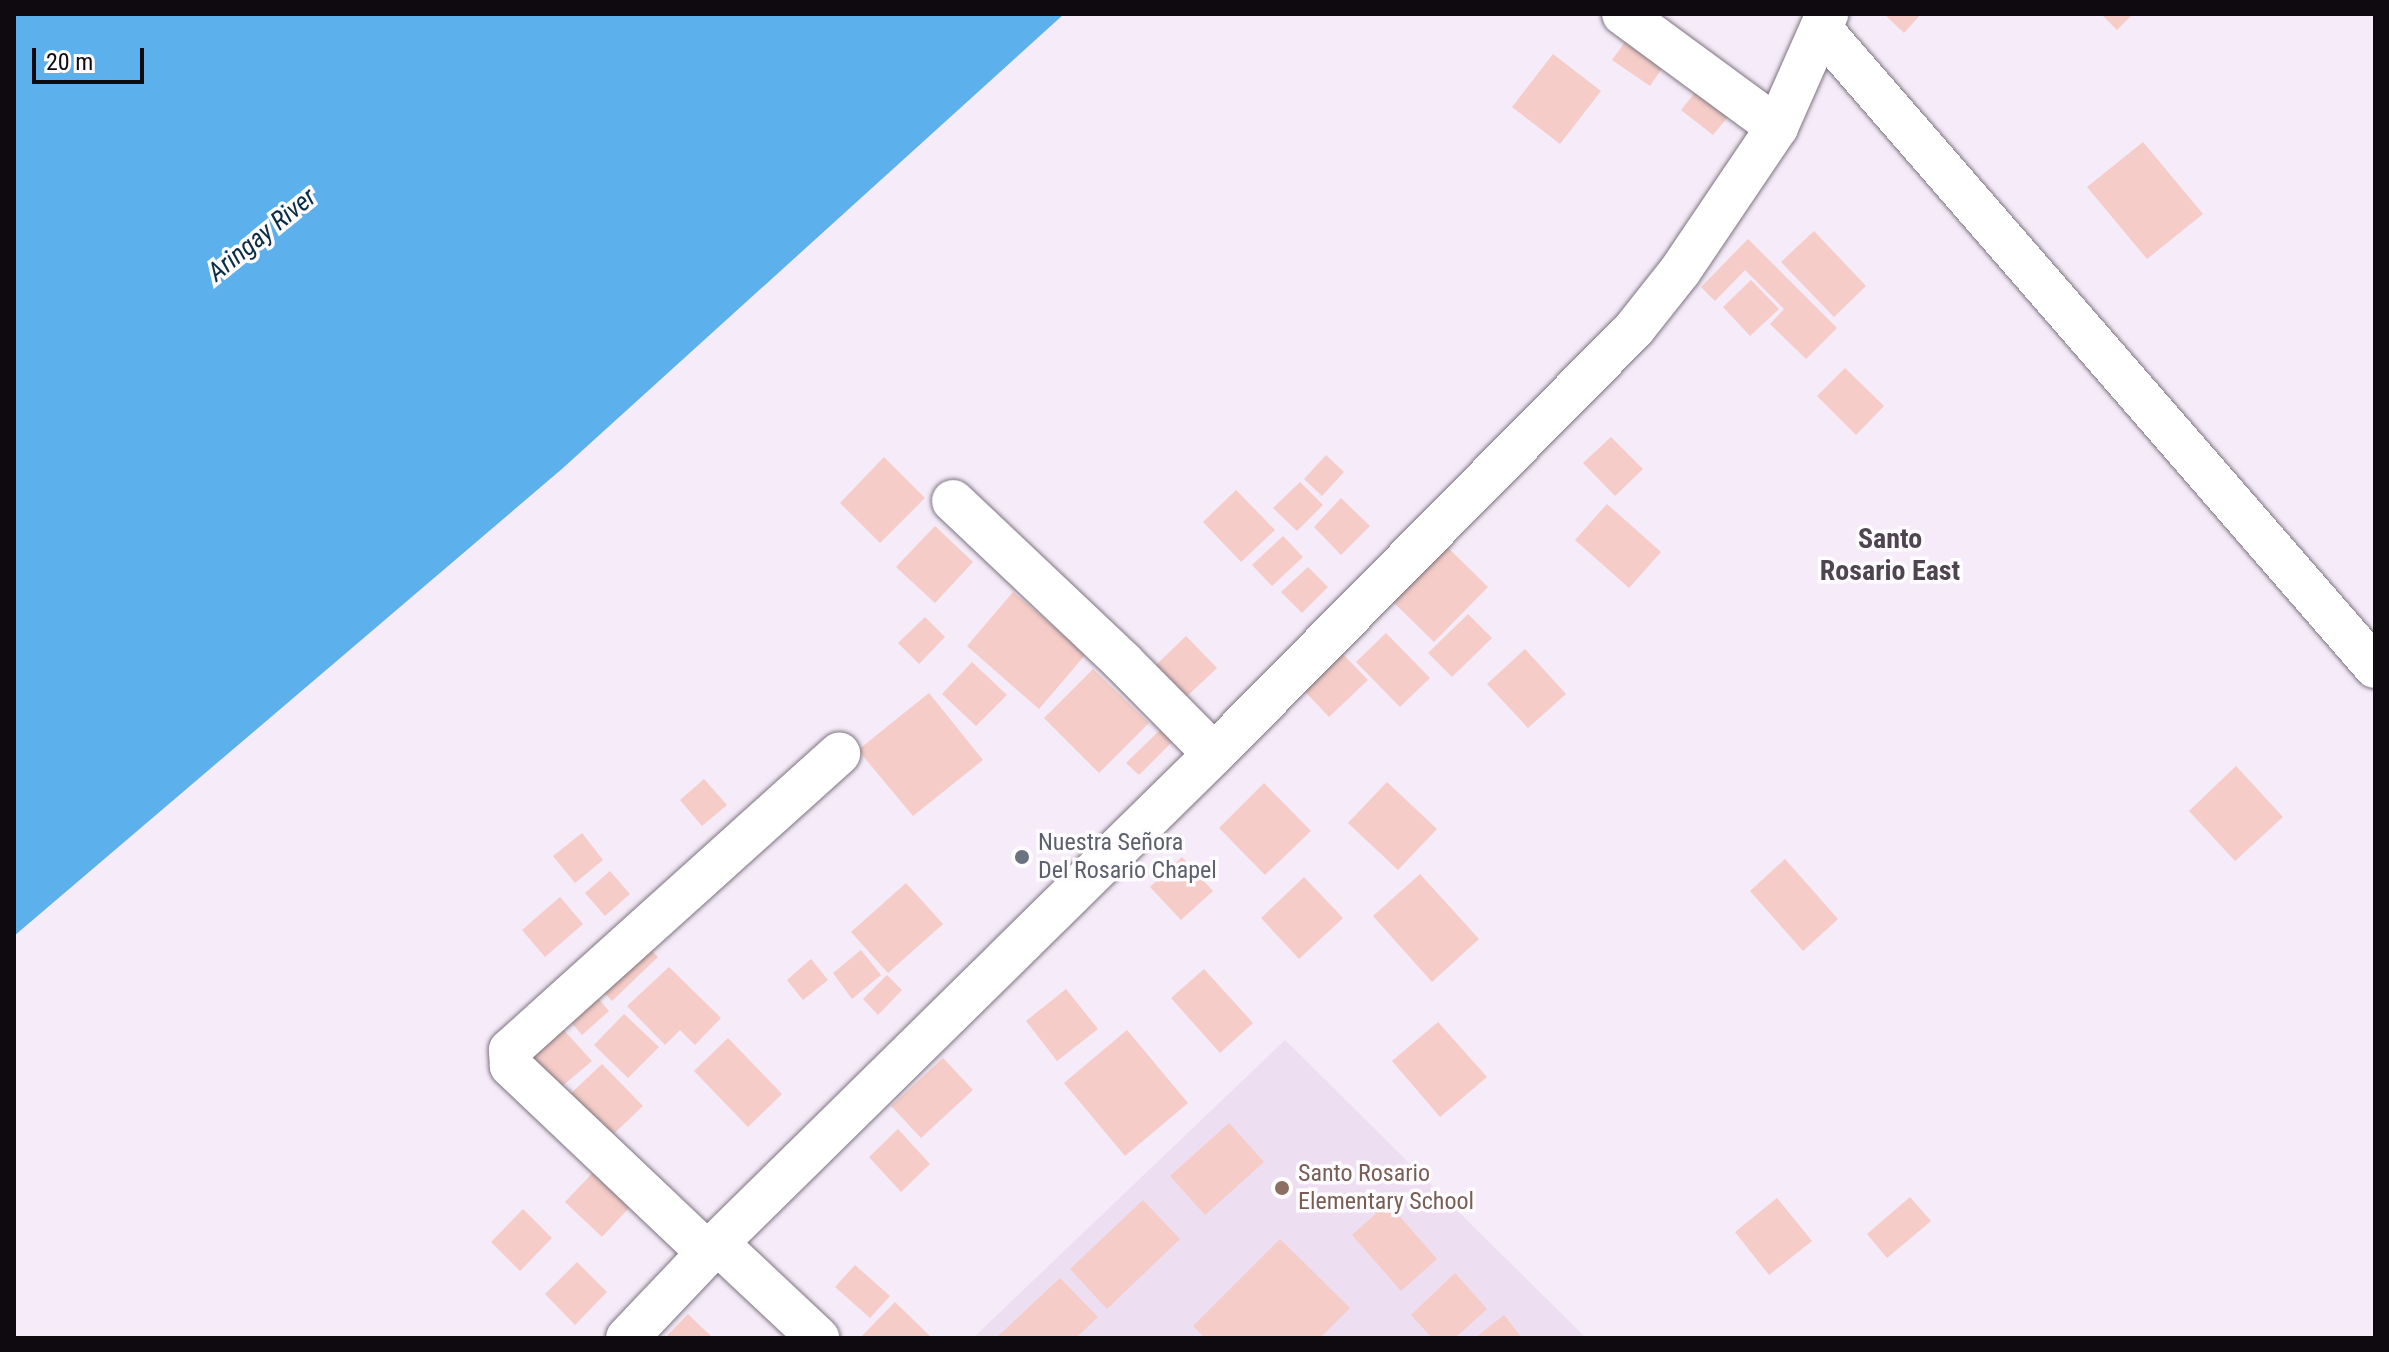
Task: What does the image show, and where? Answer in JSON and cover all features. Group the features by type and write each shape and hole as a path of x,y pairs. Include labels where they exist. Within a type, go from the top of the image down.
{"street":[{"path":"1623,14 1777,127"},
{"path":"627,1338 713,1248 1214,754 1634,329 1680,271 1777,127 1824,21 2375,667"},
{"path":"953,501 1123,662 1214,754"},
{"path":"818,1338 511,1066 510,1050 839,754"}],"shaded area":[{"name":"Santo Rosario Elementary School","path":"1285,1040 1585,1337 973,1338"}],"water":[{"name":"Aringay River","path":"14,14 1064,14 563,468 14,936"}],"building":[{"path":"1884,14 1921,14 1904,33"},
{"path":"2101,14 2133,14 2117,30"},
{"path":"1630,35 1667,61 1650,86 1612,60"},
{"path":"1553,54 1601,91 1560,144 1512,107"},
{"path":"1705,80 1737,106 1713,135 1681,110"},
{"path":"2143,142 2203,214 2147,259 2087,187"},
{"path":"1814,231 1866,286 1834,317 1781,262"},
{"path":"1748,239 1837,328 1806,359 1770,324 1784,309 1745,270 1715,301 1701,287"},
{"path":"1751,280 1779,309 1750,336 1723,307"},
{"path":"1845,368 1884,406 1856,435 1817,396"},
{"path":"1611,437 1643,469 1615,496 1583,463"},
{"path":"1326,455 1344,472 1322,496 1304,479"},
{"path":"884,457 925,498 880,543 840,503"},
{"path":"1300,482 1323,505 1297,531 1273,508"},
{"path":"1236,490 1275,530 1241,562 1203,522"},
{"path":"1341,498 1370,526 1341,555 1314,527"},
{"path":"1607,504 1661,552 1629,588 1575,540"},
{"path":"935,526 973,562 935,603 896,567"},
{"path":"1283,536 1303,557 1272,586 1252,565"},
{"path":"1439,539 1488,587 1434,642 1385,594"},
{"path":"1308,567 1328,587 1302,613 1281,592"},
{"path":"1013,592 1086,654 1039,709 967,646"},
{"path":"1468,614 1492,638 1452,677 1428,653"},
{"path":"925,617 945,637 919,664 898,643"},
{"path":"1386,633 1430,678 1400,707 1356,662"},
{"path":"1186,636 1217,668 1184,699 1153,668"},
{"path":"1333,644 1368,680 1329,717 1295,681"},
{"path":"1525,649 1566,694 1528,728 1487,684"},
{"path":"972,662 1007,695 976,726 942,694"},
{"path":"1093,669 1149,723 1099,773 1044,718"},
{"path":"929,693 983,760 913,816 858,750"},
{"path":"1162,728 1182,732 1139,775 1126,763"},
{"path":"2236,766 2283,817 2235,861 2189,811"},
{"path":"704,779 727,805 702,826 680,800"},
{"path":"1387,782 1437,829 1398,870 1348,823"},
{"path":"1264,783 1311,831 1265,875 1219,828"},
{"path":"582,833 603,860 575,883 553,856"},
{"path":"1182,857 1213,891 1181,920 1150,887"},
{"path":"1785,859 1838,919 1803,951 1750,891"},
{"path":"610,871 630,894 605,916 585,893"},
{"path":"1420,874 1479,939 1432,982 1373,916"},
{"path":"1304,877 1343,918 1299,959 1261,918"},
{"path":"906,883 943,924 888,973 851,932"},
{"path":"560,897 583,924 545,957 522,930"},
{"path":"640,939 658,957 612,1001 595,983"},
{"path":"861,950 881,975 852,999 833,973"},
{"path":"811,959 828,980 803,1000 787,980"},
{"path":"669,967 721,1018 695,1045 680,1030 665,1045 627,1006"},
{"path":"1204,969 1253,1023 1220,1053 1171,998"},
{"path":"887,975 902,990 878,1015 863,999"},
{"path":"1066,989 1098,1029 1057,1061 1026,1021"},
{"path":"592,991 609,1011 582,1035 565,1015"},
{"path":"624,1014 659,1047 628,1078 594,1045"},
{"path":"1438,1022 1487,1077 1440,1117 1392,1061"},
{"path":"560,1026 592,1061 554,1093 523,1061"},
{"path":"1127,1030 1188,1103 1125,1156 1064,1083"},
{"path":"728,1038 782,1094 748,1127 694,1071"},
{"path":"943,1058 973,1090 921,1138 891,1106"},
{"path":"602,1064 643,1106 604,1143 563,1101"},
{"path":"1229,1123 1264,1162 1205,1215 1170,1176"},
{"path":"898,1129 930,1164 901,1192 869,1157"},
{"path":"603,1162 640,1196 602,1237 565,1202"},
{"path":"1910,1197 1931,1221 1887,1258 1867,1234"},
{"path":"1777,1198 1812,1241 1769,1275 1735,1232"},
{"path":"1143,1200 1180,1239 1107,1309 1070,1269"},
{"path":"1388,1203 1437,1259 1401,1291 1352,1235"},
{"path":"523,1209 552,1238 520,1271 491,1242"},
{"path":"1280,1239 1350,1308 1320,1338 1205,1338 1193,1326"},
{"path":"577,1262 607,1292 575,1325 545,1294"},
{"path":"855,1265 890,1296 870,1318 835,1287"},
{"path":"1455,1273 1487,1309 1455,1338 1432,1338 1411,1315"},
{"path":"1060,1278 1098,1317 1076,1338 996,1338"},
{"path":"895,1302 932,1338 860,1338"},
{"path":"688,1314 713,1338 665,1338"},
{"path":"1504,1315 1522,1338 1475,1338"}],"place":[{"name":"Nuestra Señora Del Rosario Chapel","path":"1022,857"},
{"name":"Santo Rosario Elementary School","path":"1282,1188"}],"district":[{"name":"Santo Rosario East","path":"1890,555"}]}
